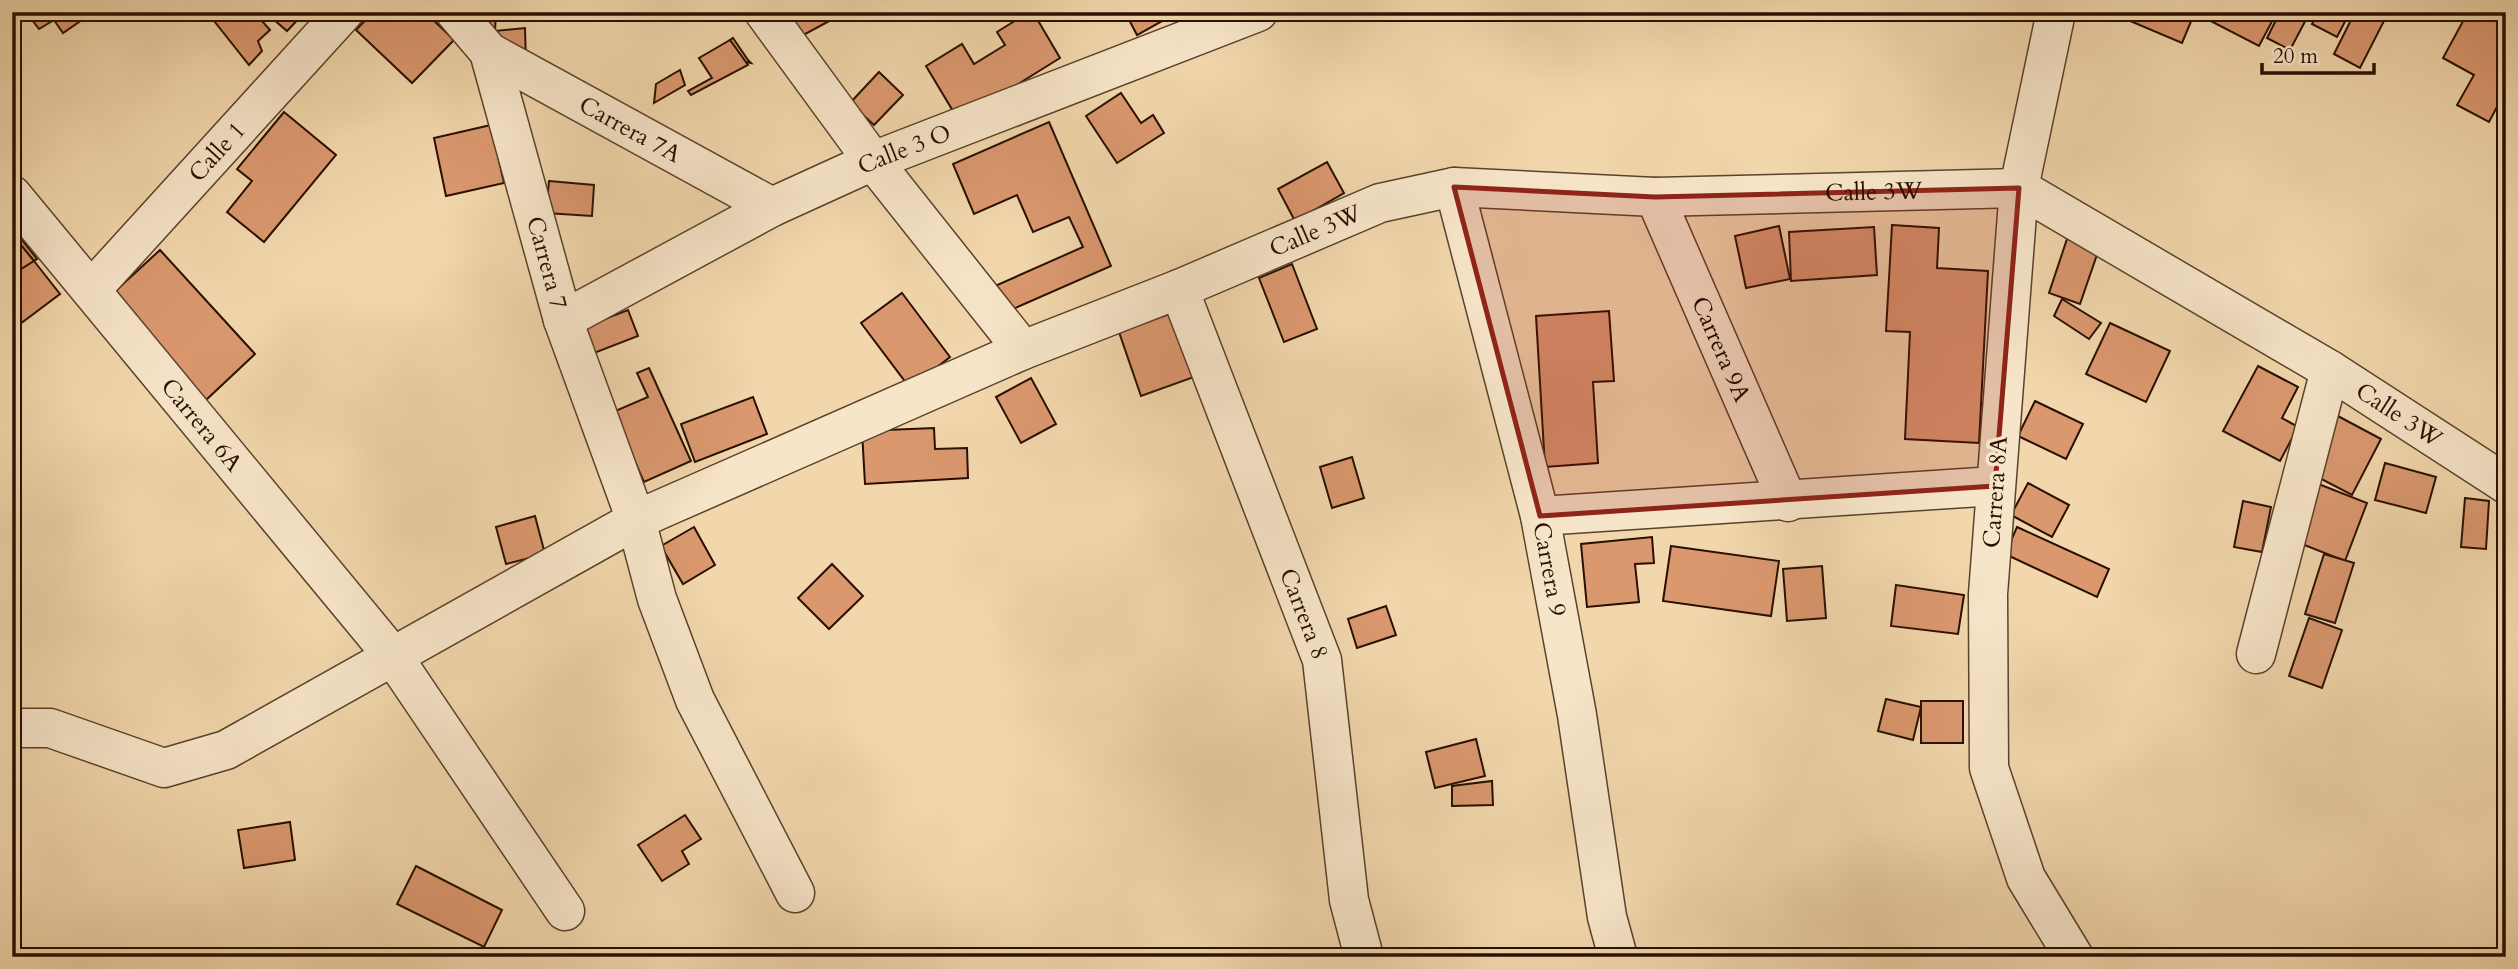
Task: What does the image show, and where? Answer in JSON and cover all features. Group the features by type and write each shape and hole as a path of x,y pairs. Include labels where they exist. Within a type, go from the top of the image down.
{"street":[{"name":"Calle 1","path":"90,290 344,12"},
{"name":"Carrera 7","path":"456,12 489,52 563,320 636,520 657,599 695,700 795,893"},
{"path":"764,12 873,161 1023,350"},
{"name":"Calle 3 O","path":"563,320 772,207 873,161 1258,12"},
{"name":"Carrera 8A","path":"2056,12 2019,188 1988,594 1989,768 2026,878 2074,957"},
{"name":"Carrera 7A","path":"489,52 772,207"},
{"name":"Calle 3W","path":"12,728 50,728 164,768 226,750 636,520 1023,350 1179,289 1380,203 1454,187 1655,197 2019,188 2330,370 2506,484"},
{"name":"Carrera 9","path":"1454,187 1540,516 1577,715 1607,917 1618,957"},
{"name":"Carrera 6A","path":"12,194 392,655 565,911"},
{"name":"Carrera 9A","path":"1655,197 1787,502"},
{"name":"Carrera 8","path":"1179,289 1322,660 1349,900 1364,957"},
{"path":"2256,654 2330,370"},
{"path":"1540,516 1787,502 1995,486"}],"highlighted area":[{"path":"1454,187 1655,197 2019,188 1995,486 1540,516"}],"building":[{"path":"34,12 86,12 89,15 63,33 54,20 39,29 29,16"},
{"path":"207,12 254,12 270,30 258,41 262,51 249,65"},
{"path":"265,12 305,12 287,31"},
{"path":"373,12 425,12 454,40 412,83 356,30"},
{"path":"475,12 496,12 495,31 525,28 526,62"},
{"path":"535,12 535,15 513,14"},
{"path":"662,12 679,12 680,14 663,18"},
{"path":"802,12 846,12 796,39 786,25"},
{"path":"1033,12 1060,58 959,121 926,66 962,44 974,64 1005,45 997,32"},
{"path":"1125,12 1157,12 1162,21 1137,35"},
{"path":"2109,12 2195,12 2182,43"},
{"path":"2203,12 2277,12 2259,46 2201,16"},
{"path":"2280,12 2310,12 2290,50 2267,38"},
{"path":"2318,12 2350,12 2337,37 2312,24"},
{"path":"2355,12 2376,12 2386,17 2360,68 2334,54"},
{"path":"2468,12 2485,12 2506,24 2506,90 2489,122 2457,105 2474,75 2443,58"},
{"path":"733,38 751,63 745,62 730,40"},
{"path":"730,40 748,65 691,95 688,91 712,78 699,58"},
{"path":"680,70 685,85 654,103 656,84"},
{"path":"879,72 903,95 874,125 850,103"},
{"path":"1121,93 1141,123 1153,115 1164,133 1117,163 1086,116"},
{"path":"284,112 336,155 264,242 227,212 252,181 237,169"},
{"path":"1049,122 1111,266 1006,312 995,286 1083,247 1069,217 1033,232 1017,195 974,214 953,164"},
{"path":"491,125 504,183 446,196 434,138"},
{"path":"1327,162 1344,193 1295,221 1278,189"},
{"path":"549,181 594,185 592,216 546,213"},
{"path":"1892,225 1939,228 1937,268 1988,271 1979,443 1905,439 1910,332 1886,331"},
{"path":"1779,226 1790,279 1746,288 1735,236"},
{"path":"1874,227 1877,275 1791,281 1789,232"},
{"path":"12,228 37,259 34,261 12,234"},
{"path":"12,234 34,261 12,275"},
{"path":"2068,236 2100,246 2080,304 2049,293"},
{"path":"160,250 255,354 206,400 111,295"},
{"path":"34,261 60,294 12,330 12,275"},
{"path":"1292,264 1317,329 1284,342 1259,278"},
{"path":"902,293 950,357 910,388 861,323"},
{"path":"2062,299 2101,323 2089,339 2054,316"},
{"path":"628,310 638,336 589,355 579,329"},
{"path":"1609,311 1614,381 1593,382 1598,463 1545,467 1536,316"},
{"path":"1172,313 1194,377 1141,396 1119,332"},
{"path":"2110,323 2170,351 2146,402 2086,374"},
{"path":"2258,366 2298,387 2282,418 2298,427 2280,461 2223,431"},
{"path":"649,368 691,461 644,482 613,412 648,397 637,373"},
{"path":"1031,378 1056,424 1021,443 996,397"},
{"path":"753,397 767,434 695,462 681,424"},
{"path":"2035,401 2083,424 2066,459 2018,436"},
{"path":"2336,415 2381,439 2352,495 2306,471"},
{"path":"934,428 935,449 967,448 968,478 865,484 862,431"},
{"path":"1352,457 1364,498 1332,508 1320,467"},
{"path":"2385,463 2436,477 2426,513 2375,500"},
{"path":"2028,483 2069,505 2052,537 2011,515"},
{"path":"2316,483 2367,503 2345,561 2294,541"},
{"path":"2465,498 2489,501 2486,549 2461,547"},
{"path":"2243,501 2271,507 2262,552 2234,547"},
{"path":"535,516 545,554 506,564 496,527"},
{"path":"694,527 715,565 683,584 661,546"},
{"path":"2017,527 2109,569 2097,597 2005,554"},
{"path":"1652,537 1654,563 1635,564 1639,602 1587,607 1581,544"},
{"path":"1671,546 1779,561 1771,616 1663,601"},
{"path":"2324,554 2354,563 2335,623 2305,614"},
{"path":"832,564 863,596 829,629 798,598"},
{"path":"1822,566 1826,618 1787,621 1783,569"},
{"path":"1896,585 1964,595 1958,634 1891,626"},
{"path":"1386,606 1396,635 1357,648 1348,619"},
{"path":"2309,618 2342,630 2322,688 2289,676"},
{"path":"1886,699 1921,707 1913,740 1878,731"},
{"path":"1921,701 1963,701 1963,743 1921,743"},
{"path":"1476,739 1485,776 1435,788 1426,752"},
{"path":"1492,781 1493,805 1452,806 1452,786"},
{"path":"685,815 701,839 682,851 689,864 662,881 638,845"},
{"path":"290,822 295,860 244,868 238,830"},
{"path":"416,866 502,910 484,947 397,904"},
{"path":"1989,949 2007,957 1986,957"}]}
